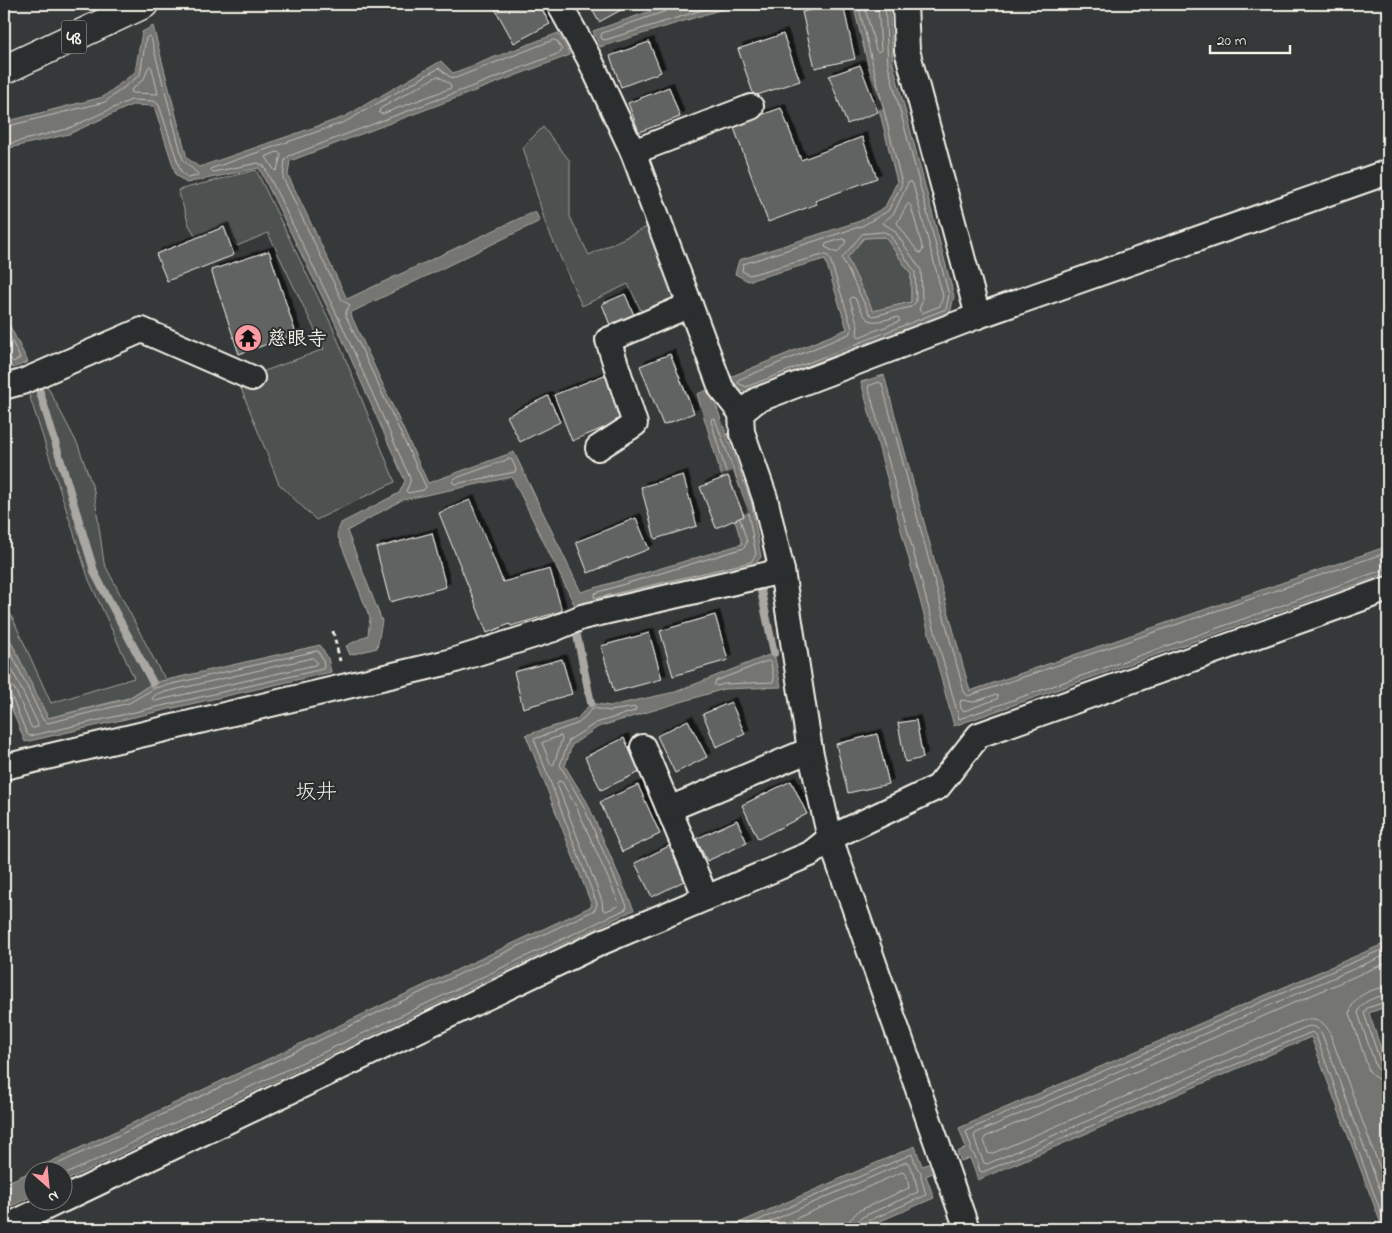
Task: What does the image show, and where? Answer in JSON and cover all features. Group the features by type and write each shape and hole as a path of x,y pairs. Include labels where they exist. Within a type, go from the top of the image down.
{"main road":[{"name":"48","path":"4,70 144,4"}],"street":[{"path":"559,4 589,58 633,152 721,388 741,413 742,432 765,498 782,571 810,750 830,838 968,1229"},
{"path":"905,4 907,50 978,316"},
{"path":"633,152 751,106"},
{"path":"741,413 757,400 978,316 1388,172"},
{"path":"598,448 635,424 608,340 690,305"},
{"path":"4,384 7,386 22,382 142,330 252,378"},
{"path":"4,767 449,662 554,629 582,617 782,571"},
{"path":"72,1195 602,942 810,854 830,838 938,787 979,735 1388,589"},
{"path":"643,747 706,898"},
{"path":"669,809 810,750"},
{"path":"4,1228 41,1210"}],"path":[{"path":"333,631 346,686"}],"shaded area":[{"path":"543,127 570,161 570,217 589,255 649,226 676,301 642,313 628,284 582,306 546,225 523,147"},
{"path":"256,170 333,328 395,482 316,520 279,484 238,381 324,349 268,233 237,246 225,232 198,240 189,225 178,190"},
{"path":"885,237 911,274 911,302 873,311 847,258 864,238"},
{"path":"44,380 78,445 94,491 104,563 160,671 167,680 153,683 128,698 48,718 4,627 4,599 51,703 134,678 89,580 27,388"}],"water":[{"path":"671,4 739,4 600,47 593,31"},
{"path":"853,4 889,4 893,64 954,296 950,314 747,393 733,387 730,377 847,329 825,259 748,281 735,274 739,260 860,221 885,207 897,182","holes":["885,237 911,274 911,302 873,311 847,258 864,238"]},
{"path":"153,26 187,158 199,167 344,117 441,61 453,73 558,33 570,55 290,161 288,175 347,299 535,211 540,221 350,313 428,483 514,452 581,592 742,544 697,394 710,389 752,505 761,557 753,567 576,608 512,477 402,500 347,531 382,621 377,648 350,655 346,646 368,635 370,618 337,534 341,523 399,493 405,481 336,325 259,168 186,183 176,175 154,106 132,105 69,134 9,148 4,151 4,122 103,97 135,72 142,32"},
{"path":"4,314 28,362 13,368 4,359"},
{"path":"884,375 970,691 1388,546 1388,573 954,726 861,382"},
{"path":"4,627 48,718 128,699 153,683 320,645 328,658 331,672 25,742 4,690"},
{"path":"774,653 781,687 724,689 598,727 572,745 565,766 587,802 634,910 72,1178 72,1160 54,1160 592,906 526,735 577,719 591,703 610,706 675,692"},
{"path":"1388,942 1388,1006 1369,1013 1388,1069 1388,1229 1383,1229 1311,1037 978,1180 970,1158 961,1161 957,1152 966,1148 959,1128"},
{"path":"915,1146 922,1166 931,1163 935,1172 926,1176 934,1198 862,1229 725,1229"},
{"path":"22,1176 22,1201 4,1210 4,1184"}],"building":[{"path":"500,4 539,4 550,24 514,43 494,7"},
{"path":"589,4 632,4 599,22"},
{"path":"843,4 855,59 815,68 802,12"},
{"path":"783,34 800,81 754,96 738,49"},
{"path":"649,42 661,72 621,87 610,56"},
{"path":"860,65 878,112 847,124 829,76"},
{"path":"669,87 680,117 639,132 628,103"},
{"path":"781,108 801,160 862,137 877,178 815,201 817,204 768,222 733,125"},
{"path":"224,227 234,255 167,281 156,254"},
{"path":"269,251 296,334 239,354 211,270"},
{"path":"625,294 634,315 610,325 602,304"},
{"path":"670,354 694,413 663,425 640,366"},
{"path":"607,374 625,419 572,441 554,395"},
{"path":"548,396 560,422 520,442 507,416"},
{"path":"683,475 697,526 655,539 641,487"},
{"path":"728,476 744,516 716,528 700,487"},
{"path":"470,500 503,582 550,569 562,611 511,626 510,624 487,633 439,513"},
{"path":"636,518 649,549 588,573 576,542"},
{"path":"432,533 446,587 390,602 376,548"},
{"path":"715,615 728,660 673,676 660,631"},
{"path":"649,633 662,679 614,692 601,646"},
{"path":"562,659 572,694 523,708 514,672"},
{"path":"731,702 745,734 716,747 703,714"},
{"path":"688,720 707,757 675,773 657,736"},
{"path":"916,720 923,758 905,762 898,723"},
{"path":"877,734 889,784 848,793 836,744"},
{"path":"624,738 640,772 601,790 585,757"},
{"path":"791,781 807,814 758,839 742,805"},
{"path":"638,785 660,834 622,852 600,802"},
{"path":"737,820 747,843 707,861 696,839"},
{"path":"669,846 686,880 652,897 635,863"}],"waterway":[{"path":"39,389 95,574 153,683"},
{"path":"761,591 774,653"},
{"path":"576,631 591,703"}],"place":[{"name":"慈眼寺","path":"248,338"}],"district":[{"name":"坂井","path":"316,791"}]}
